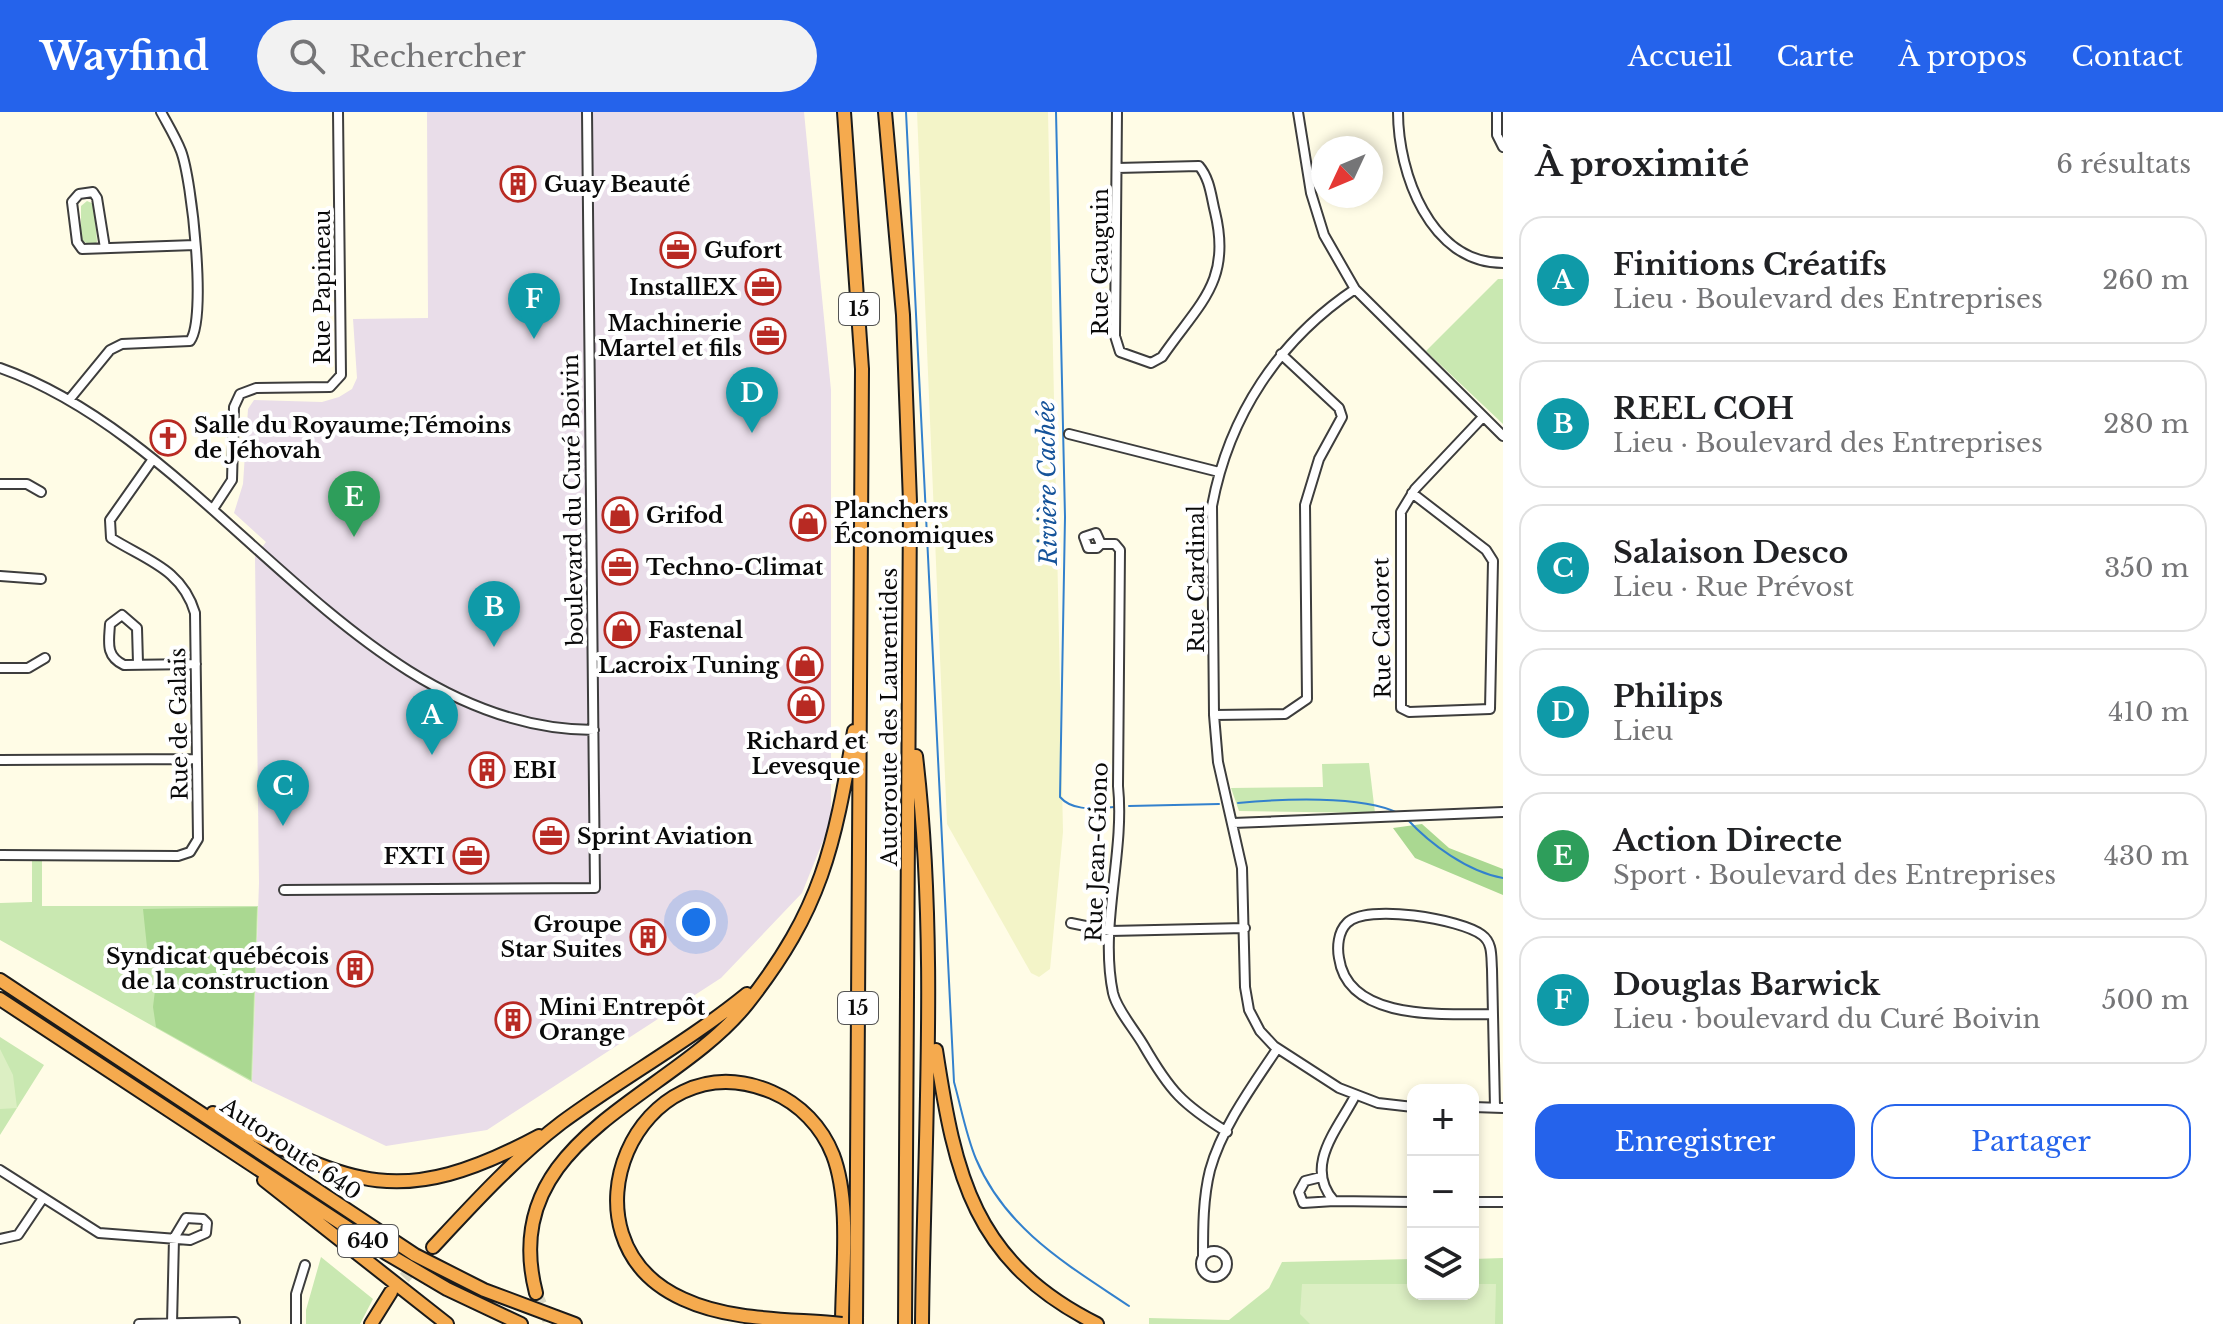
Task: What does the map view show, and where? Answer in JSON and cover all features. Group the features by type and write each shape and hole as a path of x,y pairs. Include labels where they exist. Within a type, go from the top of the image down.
{"highway":[{"name":"Autoroute des Laurentides","path":"844,112 862,369 856,1324"},
{"name":"Autoroute des Laurentides","path":"885,112 899,259 907,398 909,699 905,1324"},
{"path":"536,1293 530,1260 531,1233 539,1202 555,1171 590,1132 725,1027 762,982 799,928 827,865 840,820 861,693"},
{"path":"909,699 923,819 930,1007 922,1324"},
{"name":"Autoroute 640","path":"0,980 415,1255 484,1290 575,1324"},
{"path":"168,1090 311,1163 380,1181 430,1179 493,1160 559,1125 685,1042 762,982"},
{"name":"Autoroute 640","path":"0,999 413,1269 521,1324"},
{"path":"930,1007 950,1140 971,1201 991,1234 1024,1273 1055,1299 1097,1324"},
{"path":"747,1084 783,1097 817,1126 834,1156 840,1181 842,1324 745,1315 700,1306 660,1286 638,1263 620,1226 617,1182 628,1147 643,1123 662,1105 702,1086 747,1084"},
{"path":"433,1247 485,1192 559,1125"},
{"path":"221,1145 329,1235 447,1324"},
{"path":"371,1324 391,1292"}],"street":[{"path":"69,400 110,350 122,344 190,341 198,329 195,245 182,152 161,112"},
{"name":"Rue Papineau","path":"213,509 232,480 234,407 240,394 256,388 330,387 341,375 338,112"},
{"name":"boulevard du Curé Boivin","path":"284,890 595,888 587,112"},
{"name":"Rue Gauguin","path":"1117,112 1115,336 1120,352 1151,363 1162,357 1216,279 1222,240 1206,176 1199,166 1117,168"},
{"path":"1298,112 1311,193 1324,235 1355,289 1503,436"},
{"path":"1398,112 1403,168 1422,209 1457,251 1471,259 1503,263"},
{"path":"1497,112 1497,135 1503,147"},
{"path":"105,248 97,198 93,192 79,194 72,202 77,242 82,249 195,245"},
{"name":"Rue Cardinal","path":"1277,1049 1260,1031 1247,1005 1242,868 1218,762 1214,715 1212,539 1219,472 1234,430 1257,387 1304,327 1355,289"},
{"path":"1214,715 1285,714 1307,699 1305,505 1319,459 1342,417 1339,408 1281,354"},
{"path":"0,368 69,400 110,425 358,634 426,681 512,717 553,727 594,730"},
{"name":"Rue Cadoret","path":"1412,493 1486,550 1493,561 1490,709 1409,712 1401,708 1398,535 1401,512 1412,493 1482,418"},
{"path":"1069,434 1219,472"},
{"name":"Rue de Galais","path":"0,855 178,856 190,852 198,839 195,613 189,591 149,556 111,538 111,518 153,459"},
{"path":"0,484 27,484 41,492"},
{"name":"Rue Jean-Giono","path":"1101,544 1115,544 1120,550 1118,786 1121,814 1110,931 1114,995 1166,1084 1186,1107 1227,1132"},
{"path":"0,576 41,579"},
{"path":"138,663 137,628 122,615 110,624 109,650 113,660 124,665 196,664"},
{"path":"0,668 28,668 45,658"},
{"path":"0,760 197,759"},
{"path":"1233,823 1503,812"},
{"path":"1479,1107 1499,1108 1491,947 1484,936 1460,924 1426,916 1360,916 1347,922 1340,934 1338,956 1343,973 1375,1002 1397,1012 1492,1014"},
{"path":"1071,923 1110,931 1245,928"},
{"path":"1203,1257 1203,1206 1211,1168 1227,1132 1277,1049 1355,1096 1407,1106"},
{"path":"1334,1201 1322,1188 1321,1177 1328,1142 1355,1096"},
{"path":"0,1170 99,1233 174,1238 172,1324"},
{"path":"1321,1177 1305,1181 1299,1192 1303,1203 1407,1202"},
{"path":"0,1239 18,1235 43,1198"},
{"path":"1479,1202 1503,1202"},
{"path":"296,1324 296,1294 305,1265"},
{"path":"139,1324 235,1322"}],"shaded area":[{"path":"427,112 804,112 831,390 831,821 802,893 721,978 487,1130 386,1146 252,1082 259,883 255,557 266,542 234,513 243,484 248,409 254,400 322,402 339,397 352,389 357,378 353,319 428,318"}],"green space":[{"path":"917,112 1048,112 1063,832 1050,969 1039,977 1031,973 947,824"},
{"path":"87,201 94,204 97,242 93,245 81,241 81,206"},
{"path":"1498,279 1503,279 1503,424 1426,351"},
{"path":"1369,763 1375,813 1239,811 1231,788 1323,787 1322,764"},
{"path":"1422,824 1449,848 1503,869 1503,895 1415,858 1393,828"},
{"path":"32,857 42,859 42,906 258,906 252,1082 0,940 0,903 32,902"},
{"path":"257,907 251,1080 156,1027 153,1007 157,974 148,957 143,909"},
{"path":"0,1037 44,1065 0,1135"},
{"path":"0,1049 13,1075 17,1108 0,1109"},
{"path":"321,1257 373,1299 360,1324 306,1324 306,1310"},
{"path":"1503,1258 1503,1324 1149,1324 1149,1318 1229,1320 1269,1288 1282,1262 1407,1259 1407,1300 1479,1300 1479,1259"},
{"path":"1302,1284 1407,1284 1407,1300 1479,1300 1479,1284 1496,1284 1495,1324 1310,1324 1300,1314"}],"waterway":[{"path":"906,112 954,1082 976,1159 1004,1206 1041,1244 1129,1306"},
{"name":"Rivière Cachée","path":"1056,112 1065,517 1060,797 1078,807 1114,807"},
{"name":"Rivière Cachée","path":"1238,803 1342,801 1382,807 1398,813"},
{"name":"Rivière Cachée","path":"1129,806 1219,804"},
{"name":"Rivière Cachée","path":"1407,819 1450,856 1476,870 1503,878"}],"tunnel":[{"path":"392,1291 433,1247"},
{"path":"536,1293 550,1324"}],"place":[{"name":"Guay Beauté","path":"518,184"},
{"name":"Gufort","path":"678,250"},
{"name":"InstallEX","path":"763,287"},
{"name":"Machinerie Martel et fils","path":"768,336"},
{"name":"Douglas Barwick","path":"534,339"},
{"name":"Philips","path":"752,433"},
{"name":"Salle du Royaume;Témoins de Jéhovah","path":"168,438"},
{"name":"Grifod","path":"620,515"},
{"name":"Planchers Économiques","path":"808,523"},
{"name":"Action Directe","path":"354,537"},
{"name":"Techno-Climat","path":"620,567"},
{"name":"Fastenal","path":"622,630"},
{"name":"REEL COH","path":"494,647"},
{"name":"Lacroix Tuning","path":"805,665"},
{"name":"Richard et Levesque","path":"806,705"},
{"name":"Finitions Créatifs","path":"432,755"},
{"name":"EBI","path":"487,770"},
{"name":"Salaison Desco","path":"283,826"},
{"name":"Sprint Aviation","path":"551,836"},
{"name":"FXTI","path":"471,856"},
{"name":"Groupe Star Suites","path":"648,937"},
{"name":"Syndicat québécois de la construction","path":"355,969"},
{"name":"Mini Entrepôt Orange","path":"513,1020"}]}
